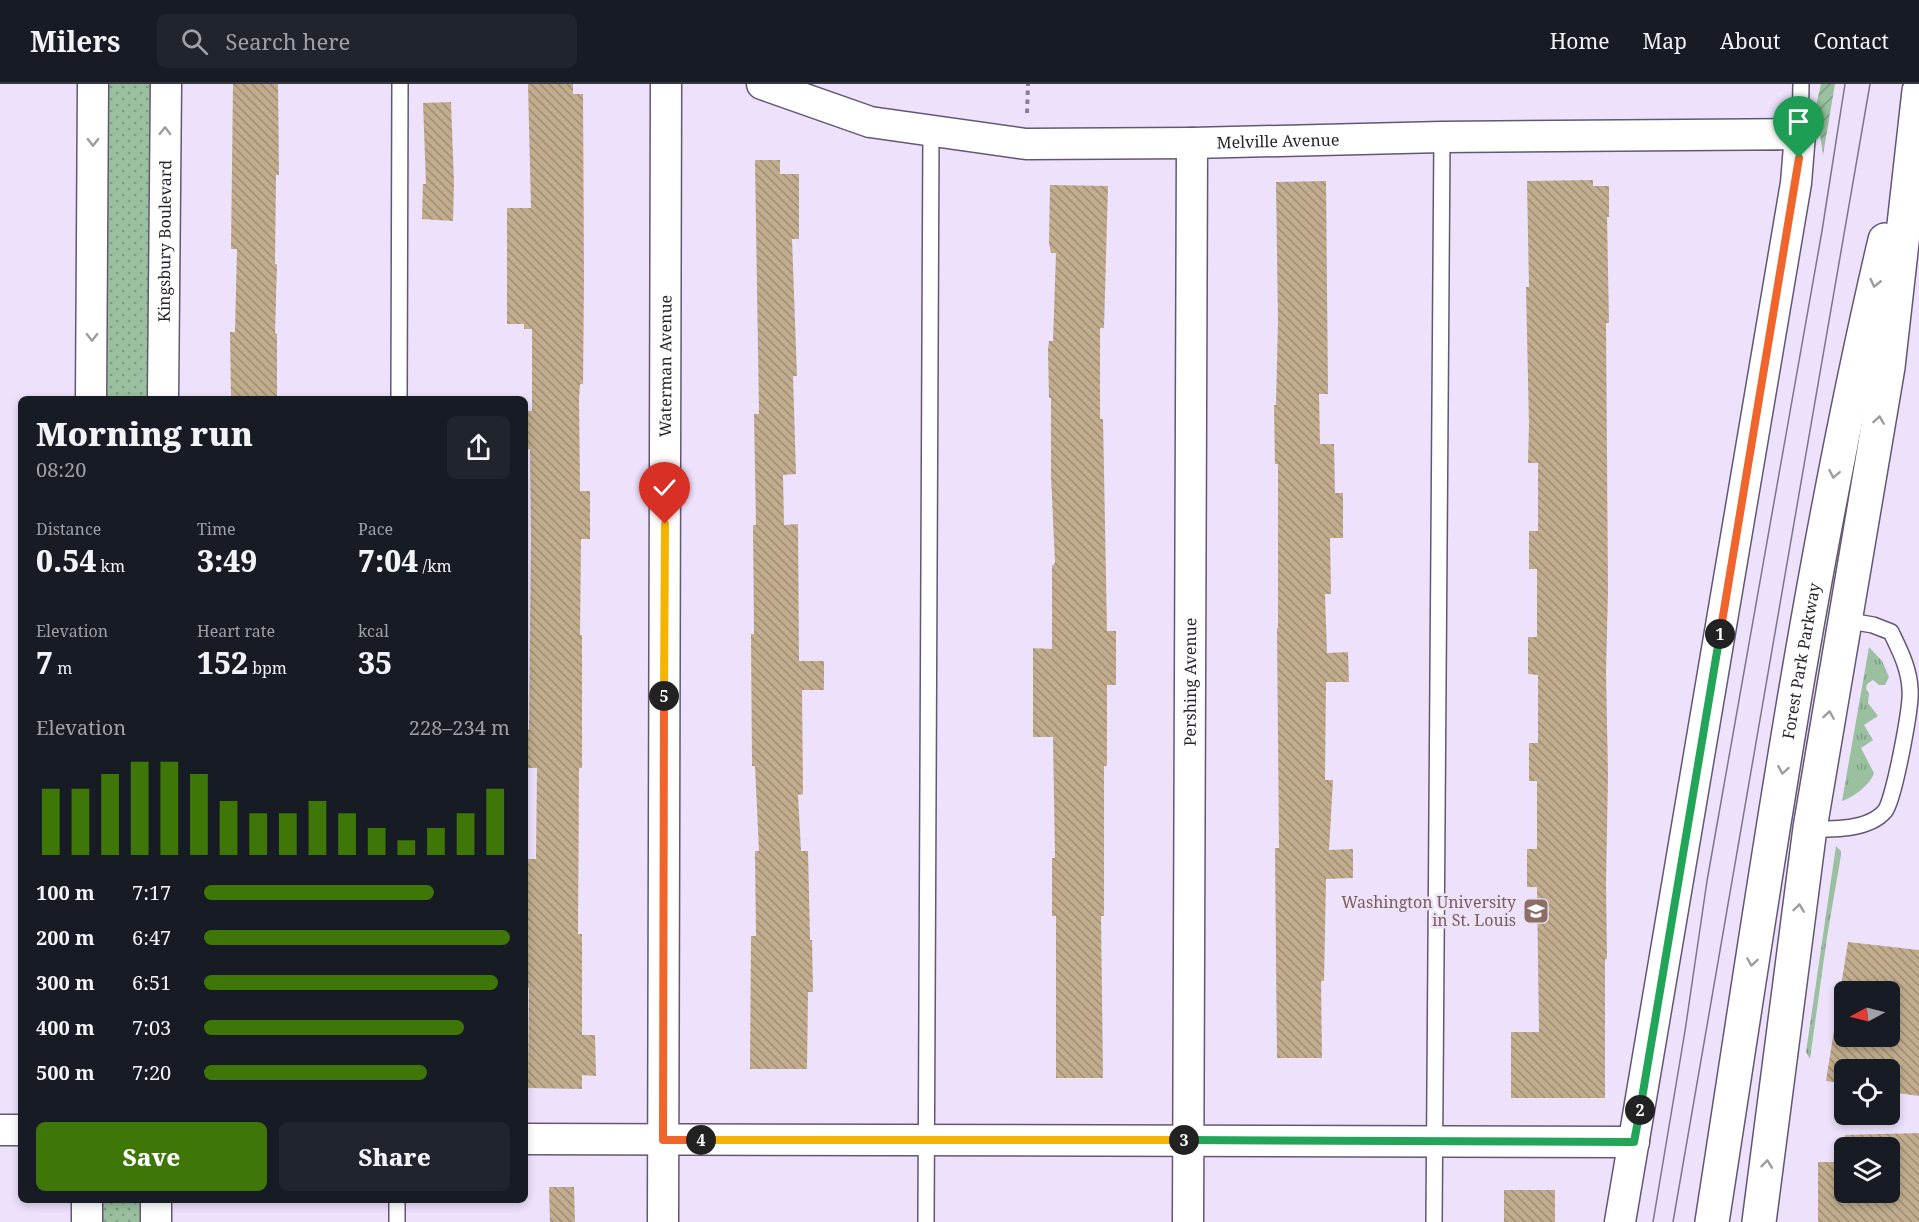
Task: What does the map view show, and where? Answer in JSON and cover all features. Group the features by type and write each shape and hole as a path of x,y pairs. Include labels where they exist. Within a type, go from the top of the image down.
{"main road":[{"name":"Forest Park Parkway","path":"1759,1222 1810,828 1888,367 1918,98"},
{"name":"Forest Park Parkway","path":"1712,1222 1819,555 1858,353 1918,98"}],"street":[{"path":"91,396 93,84"},
{"name":"Kingsbury Boulevard","path":"163,396 166,84"},
{"name":"Waterman Avenue","path":"663,1222 666,84"},
{"name":"Melville Avenue","path":"762,84 870,122 1026,144 1800,134"},
{"path":"1620,1222 1796,183 1800,134"},
{"name":"Pershing Avenue","path":"1188,1222 1192,143"},
{"path":"0,1130 18,1130"},
{"path":"528,1139 1634,1142"},
{"path":"87,1203 87,1222"},
{"path":"156,1203 156,1222"}],"lane":[{"path":"399,396 400,84"},
{"path":"1800,134 1801,84"},
{"path":"926,1222 931,131"},
{"path":"1434,1222 1442,137"},
{"path":"1810,828 1833,830 1872,821 1886,810 1899,765 1911,691 1906,664 1891,632 1872,625 1844,620"},
{"path":"397,1203 397,1222"}],"green space":[{"path":"93,84 166,84 163,396 91,396"},
{"path":"1821,84 1835,84 1823,155 1816,106"},
{"path":"1869,647 1882,661 1889,677 1885,685 1879,685 1873,680 1867,684 1866,689 1869,693 1868,703 1878,716 1864,725 1873,740 1861,748 1874,773 1861,790 1842,801"},
{"path":"1836,846 1841,851 1841,855 1810,1059 1806,1052"},
{"path":"87,1203 156,1203 156,1222 87,1222"}],"building":[{"path":"233,84 278,84 279,175 276,175 275,264 277,264 275,333 277,334 277,396 231,396 230,332 235,332 237,249 231,249"},
{"path":"528,84 573,84 573,94 583,94 584,278 583,384 580,384 579,400 580,491 590,491 590,539 581,539 582,768 579,768 578,934 582,934 582,1035 595,1035 596,1076 582,1075 582,1089 528,1088 528,859 536,859 537,768 528,768 531,540 528,411 532,411 532,329 524,329 524,324 507,324 507,208 531,208"},
{"path":"451,102 453,221 422,219 423,184 426,184 423,103"},
{"path":"755,160 780,160 780,174 799,174 799,239 792,239 797,376 793,376 796,474 783,475 784,525 798,524 799,661 824,661 824,690 802,690 803,794 798,795 801,851 808,851 813,992 808,992 807,1069 750,1069 751,936 756,936 755,851 759,851 755,766 752,766 751,634 754,634 753,525 756,525 754,414 759,414"},
{"path":"1593,180 1593,186 1609,186 1609,217 1607,217 1609,323 1606,323 1608,775 1605,1098 1511,1098 1511,1032 1539,1032 1537,887 1527,887 1527,849 1537,849 1537,781 1529,781 1529,743 1538,743 1538,675 1528,674 1528,637 1537,637 1537,569 1529,569 1529,531 1538,531 1538,463 1528,463 1527,181"},
{"path":"1326,181 1328,394 1319,394 1320,444 1334,444 1335,493 1343,493 1343,538 1330,538 1331,594 1325,594 1327,653 1348,652 1349,682 1326,682 1325,780 1333,780 1329,850 1353,849 1353,878 1326,879 1324,981 1321,981 1322,1058 1277,1058 1275,848 1279,848 1278,464 1275,464 1274,405 1276,405 1278,321 1276,182"},
{"path":"1050,185 1108,186 1104,328 1100,328 1100,419 1103,419 1107,631 1116,631 1116,685 1107,685 1107,766 1104,766 1104,916 1101,916 1103,1078 1056,1078 1056,916 1052,916 1052,858 1055,858 1053,737 1033,737 1033,648 1052,649 1052,566 1055,563 1048,350 1049,341 1053,341 1056,253 1051,253 1049,243"},
{"path":"1848,942 1919,950 1919,1096 1900,1093 1900,1059 1834,1059 1834,1082 1826,1081 1834,1030 1834,1047 1900,1047 1900,981 1842,981"},
{"path":"1919,1133 1919,1222 1818,1222 1818,1162 1834,1162 1834,1203 1900,1203 1900,1137 1845,1137 1845,1135"},
{"path":"549,1187 574,1187 575,1222 550,1222"},
{"path":"1504,1190 1555,1190 1555,1222 1504,1222"}],"tram line":[{"path":"1653,1222 1707,881 1822,231 1845,84"},
{"path":"1673,1222 1870,84"}],"place":[{"name":"Washington University in St. Louis","path":"1536,911"}],"route":[{"path":"665,524 663,1140 1634,1142 1799,158"}]}
